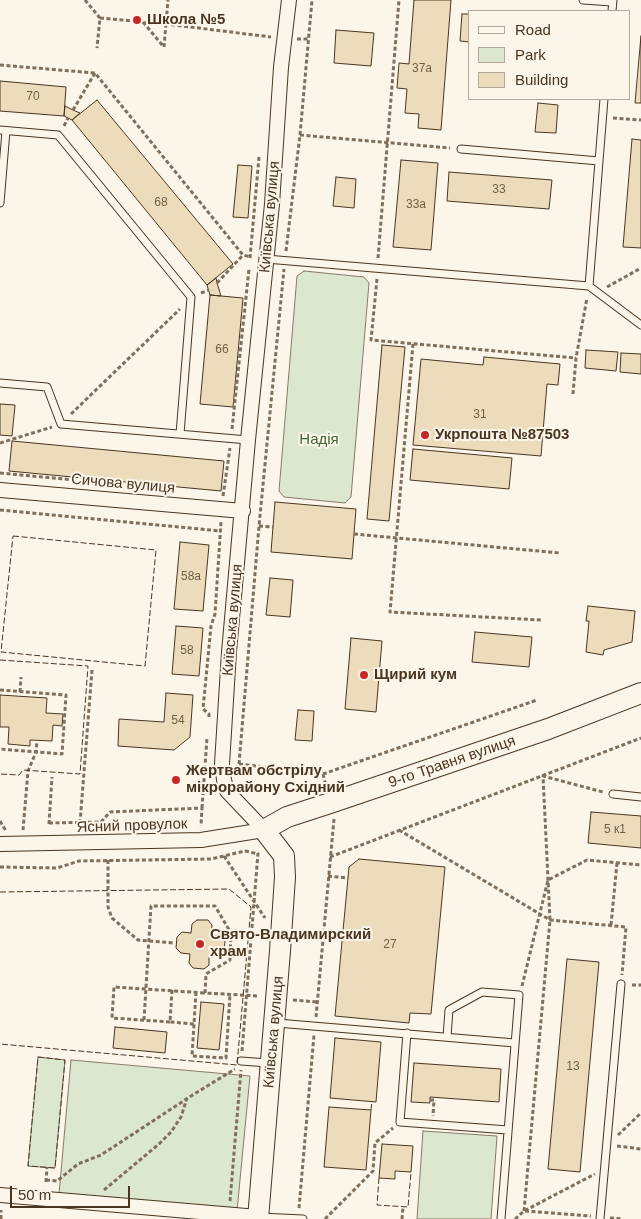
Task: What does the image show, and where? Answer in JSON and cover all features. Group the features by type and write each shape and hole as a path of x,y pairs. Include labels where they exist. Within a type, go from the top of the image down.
{"street":[{"name":"Київська вулиця","path":"258,1218 277,998 285,865 284,856 264,830 228,791 224,780 222,764 229,652 248,440 274,192 289,0"},
{"name":"Сичова вулиця","path":"0,490 242,511"},
{"name":"9-го Травня вулиця","path":"264,830 287,817 640,696"},
{"name":"Ясний провулок","path":"0,844 79,844 201,840 264,830"},
{"path":"0,1195 258,1218"}],"lane":[{"path":"584,0 612,1"},
{"path":"589,286 604,100"},
{"path":"0,203 3,131 58,136 191,298 180,434"},
{"path":"461,149 599,161"},
{"path":"266,260 285,260 589,286 641,325"},
{"path":"0,383 46,387 61,424 248,440"},
{"path":"613,794 641,797"},
{"path":"600,1218 621,984"},
{"path":"447,1037 449,1010 482,992 519,995 501,1219"},
{"path":"274,1023 515,1043"},
{"path":"407,1033 400,1122 508,1130"},
{"path":"241,1062 271,1064"},
{"path":"258,1218 303,1219"}],"path":[{"path":"85,0 100,18 308,39"},
{"path":"143,22 164,47 168,0"},
{"path":"239,764 259,526 285,260 300,135 312,0"},
{"path":"400,0 372,340 576,358"},
{"path":"97,48 100,18"},
{"path":"0,65 95,73 243,256 217,283"},
{"path":"73,110 95,73"},
{"path":"393,75 398,75"},
{"path":"603,117 641,120"},
{"path":"300,135 461,149"},
{"path":"208,724 210,714 204,709 211,626 214,614 222,509 231,439 259,150"},
{"path":"606,287 641,268"},
{"path":"573,394 576,358 589,286"},
{"path":"0,443 61,424 191,298"},
{"path":"413,344 390,612 542,620"},
{"path":"0,510 221,531"},
{"path":"259,526 273,527"},
{"path":"354,534 560,553"},
{"path":"79,844 92,670"},
{"path":"20,692 21,677"},
{"path":"0,690 66,695 62,754 0,749"},
{"path":"205,763 239,764 323,774 538,700"},
{"path":"201,859 202,808 208,734"},
{"path":"330,857 641,738"},
{"path":"22,845 28,771 36,752 37,740"},
{"path":"543,776 613,794"},
{"path":"524,1211 550,920 543,776"},
{"path":"47,844 52,777"},
{"path":"298,1219 334,820 330,803"},
{"path":"49,823 101,822 110,812 202,808"},
{"path":"399,830 550,920 626,926 621,984"},
{"path":"0,867 57,868 78,861 201,859 244,851 258,853 241,1062"},
{"path":"224,856 265,919"},
{"path":"108,860 108,907 112,918 138,940 174,942"},
{"path":"519,995 548,880 587,860 641,865"},
{"path":"611,925 617,863"},
{"path":"328,876 348,878"},
{"path":"144,1020 151,906 215,906 231,934 230,960 206,974 204,993"},
{"path":"194,1024 112,1018 114,987 230,994 317,1002"},
{"path":"170,1022 172,990"},
{"path":"196,992 192,1056 226,1058 230,994"},
{"path":"46,1180 56,1181 78,1164 101,1155 241,1065 229,1214"},
{"path":"97,1203 105,1188 171,1132 181,1116 187,1098"},
{"path":"607,1146 641,1113"},
{"path":"325,1219 373,1171 375,1143 400,1122"},
{"path":"607,1146 641,1149"},
{"path":"515,1219 524,1211 605,1168"},
{"path":"402,1219 403,1207"},
{"path":"524,1211 623,1219"}],"green space":[{"name":"Надія","path":"304,271 364,277 369,283 351,497 345,503 284,497 279,491 297,276"},
{"path":"38,1057 65,1060 55,1168 28,1166"},
{"path":"71,1060 250,1076 237,1211 59,1194"},
{"path":"423,1131 497,1136 491,1219 417,1219"}],"building":[{"path":"414,0 451,0 441,130 418,128 419,114 405,113 407,89 397,88 399,63 409,64"},
{"path":"462,14 468,14 468,42 460,41"},
{"path":"336,30 374,33 371,66 334,63"},
{"path":"641,36 641,103 635,103"},
{"path":"0,81 66,87 64,116 0,111"},
{"path":"97,100 233,264 207,285 72,120"},
{"path":"538,103 558,105 556,133 535,132"},
{"path":"65,106 80,113 72,120 64,116"},
{"path":"632,139 641,140 641,248 623,247"},
{"path":"401,160 438,163 431,250 393,247"},
{"path":"238,165 252,166 248,218 233,217"},
{"path":"449,172 552,180 549,209 447,201"},
{"path":"336,177 356,179 354,208 333,206"},
{"path":"216,278 221,296 210,295 207,285"},
{"path":"210,295 243,298 233,407 200,404"},
{"path":"382,345 405,347 389,521 367,519"},
{"path":"586,350 618,352 616,371 585,368"},
{"path":"621,353 641,354 641,374 620,372"},
{"path":"484,357 560,364 558,385 547,384 541,456 413,445 421,359 483,365"},
{"path":"0,404 15,405 12,436 0,435"},
{"path":"12,441 224,461 221,491 9,471"},
{"path":"413,449 512,458 509,489 410,480"},
{"path":"275,502 356,509 352,559 271,552"},
{"path":"180,542 209,545 203,611 174,609"},
{"path":"270,578 293,580 290,617 266,615"},
{"path":"588,606 635,611 632,642 604,650 603,655 586,652 589,621 586,621"},
{"path":"176,626 203,628 199,676 172,674"},
{"path":"475,632 532,637 529,667 472,662"},
{"path":"351,638 382,641 376,712 345,709"},
{"path":"166,693 193,695 190,737 174,750 118,746 119,719 164,722"},
{"path":"0,695 47,698 46,713 63,714 62,726 53,725 52,741 30,740 30,746 8,744 9,727 0,727"},
{"path":"298,710 314,711 312,741 295,740"},
{"path":"591,812 641,816 641,848 588,843"},
{"path":"359,859 445,867 431,1014 410,1013 409,1023 335,1016 349,867"},
{"name":"Свято-Владимирский храм","path":"197,920 208,920 212,925 211,935 220,936 225,941 224,952 219,956 209,956 209,965 204,969 193,968 189,963 190,954 181,953 176,948 177,937 182,932 191,933 192,924"},
{"path":"567,959 599,962 580,1172 548,1169"},
{"path":"201,1002 224,1004 219,1050 197,1048"},
{"path":"115,1027 167,1032 165,1053 113,1048"},
{"path":"335,1038 381,1042 376,1102 330,1098"},
{"path":"414,1063 501,1069 499,1102 430,1097 430,1103 411,1102"},
{"path":"329,1107 371,1110 366,1170 324,1167"},
{"path":"382,1144 413,1146 411,1172 395,1171 395,1179 379,1178"}],"fence":[{"path":"13,536 156,550 145,666 1,652 13,536"},
{"path":"0,660 88,666 80,774 23,770 19,775 0,774"},
{"path":"0,892 229,889 251,907 237,1065 0,1044"},
{"path":"38,1057 65,1060 55,1168 28,1166 38,1057"},
{"path":"371,1110 372,1101"},
{"path":"379,1178 377,1205 408,1207 411,1172"}],"place":[{"name":"Школа №5","path":"137,20"},
{"name":"Укрпошта №87503","path":"425,435"},
{"name":"Щирий кум","path":"364,675"},
{"name":"Жертвам обстрілу мікрорайону Східний","path":"176,780"},
{"name":"Свято-Владимирский храм","path":"200,944"}]}
